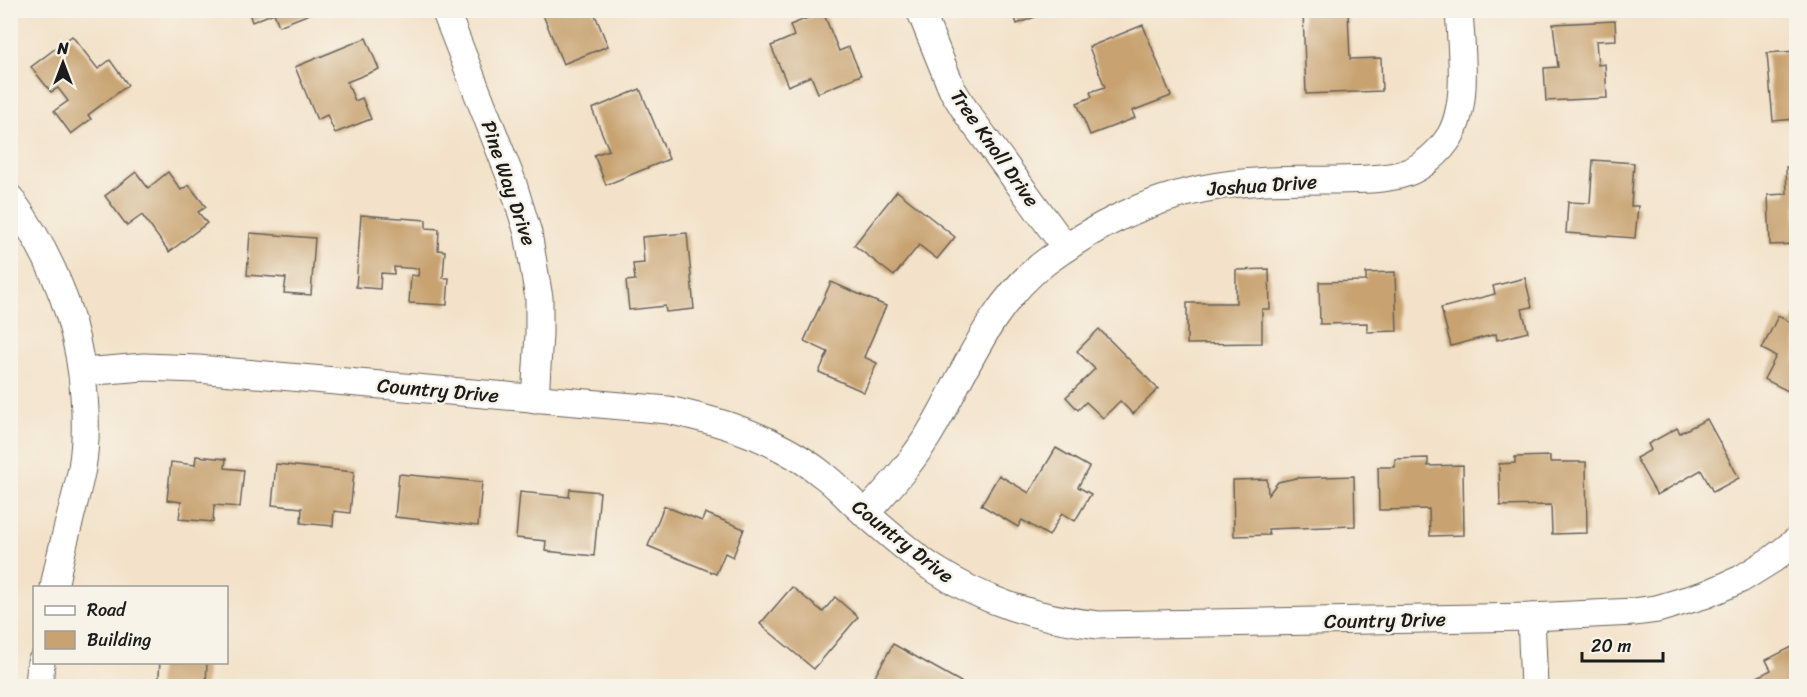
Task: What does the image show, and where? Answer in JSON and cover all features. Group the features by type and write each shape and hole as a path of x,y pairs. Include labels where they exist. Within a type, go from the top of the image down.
{"street":[{"name":"Pine Way Drive","path":"445,10 512,181 528,233 539,298 535,399"},
{"name":"Tree Knoll Drive","path":"920,10 952,89 968,115 1066,248"},
{"name":"Joshua Drive","path":"865,514 917,453 995,317 1025,281 1044,263 1096,228 1127,212 1174,195 1225,184 1391,177 1424,163 1440,149 1450,136 1460,109 1462,94 1459,10"},
{"path":"10,198 31,226 55,273 75,334 82,372 85,448 54,586"},
{"name":"Country Drive","path":"82,372 144,367 198,369 668,410 703,417 752,434 786,450 823,475 865,514 929,566 976,593 1000,604 1033,614 1068,622 1098,625 1531,617 1657,609 1707,594 1741,579 1797,541"},
{"path":"1531,617 1534,687"},
{"path":"39,687 41,664"}],"building":[{"path":"248,10 317,11 279,26 274,13 252,22"},
{"path":"541,10 593,10 608,46 563,64"},
{"path":"1012,10 1050,10 1050,11 1017,24"},
{"path":"1348,11 1350,59 1381,58 1382,91 1306,94 1303,12"},
{"path":"823,12 839,51 849,47 861,75 818,93 811,76 788,86 771,46 794,36 790,25"},
{"path":"1615,21 1616,40 1596,41 1598,65 1605,64 1607,98 1546,101 1544,68 1558,67 1553,24"},
{"path":"1143,25 1171,96 1132,111 1135,118 1090,135 1077,103 1092,97 1090,92 1105,87 1089,47"},
{"path":"72,36 98,69 110,60 128,85 88,115 91,119 71,134 54,111 68,101 58,88 51,92 31,67"},
{"path":"366,38 379,69 347,82 355,101 362,98 371,119 335,133 327,115 317,120 295,67"},
{"path":"1796,51 1796,119 1773,121 1767,53"},
{"path":"640,89 669,159 606,185 594,155 609,150 592,109"},
{"path":"1593,160 1634,163 1631,206 1638,206 1635,238 1566,233 1568,202 1590,203"},
{"path":"1786,167 1796,167 1796,244 1770,245 1768,195 1787,194"},
{"path":"136,172 148,188 168,172 181,190 189,185 206,207 198,212 207,223 169,252 142,215 127,226 105,196"},
{"path":"897,191 955,237 937,259 919,245 894,276 854,245"},
{"path":"361,215 426,220 426,228 439,229 438,250 445,251 443,278 449,278 447,305 409,303 411,275 418,276 419,269 394,267 394,274 381,273 380,289 356,287"},
{"path":"250,233 315,238 311,295 284,293 286,278 247,275"},
{"path":"687,233 694,309 666,312 665,306 629,310 626,281 635,280 633,264 644,263 642,237"},
{"path":"1269,269 1270,309 1262,309 1262,343 1187,344 1187,303 1236,303 1236,270"},
{"path":"1395,272 1397,331 1367,332 1367,323 1320,324 1319,282 1366,281 1366,273"},
{"path":"1525,278 1532,307 1522,309 1528,332 1497,340 1496,334 1451,346 1441,308 1495,294 1493,286"},
{"path":"831,282 886,306 864,357 877,363 864,392 819,372 828,352 804,341"},
{"path":"1796,313 1796,395 1764,379 1776,356 1762,349 1778,316 1792,323"},
{"path":"1099,329 1158,389 1133,414 1120,401 1103,418 1086,402 1078,410 1066,397 1095,369 1077,351"},
{"path":"1707,419 1739,478 1713,492 1701,470 1657,495 1636,458 1651,450 1648,444 1677,428 1680,433"},
{"path":"1056,448 1089,467 1078,487 1091,494 1075,521 1062,513 1049,536 1022,520 1018,527 981,505 999,475 1029,493"},
{"path":"196,456 226,459 225,468 244,470 240,507 214,505 213,522 179,519 181,502 167,500 171,462 195,465"},
{"path":"1550,456 1550,462 1586,462 1587,533 1552,534 1551,505 1500,506 1499,464 1515,463 1515,457"},
{"path":"1428,458 1428,466 1463,465 1464,535 1430,536 1429,509 1379,510 1378,467 1395,467 1395,459"},
{"path":"276,464 354,472 350,513 334,511 333,526 301,523 302,508 272,505"},
{"path":"399,474 482,482 478,526 395,517"},
{"path":"1354,476 1355,526 1268,529 1269,535 1234,536 1233,480 1267,479 1268,495 1278,482 1296,478"},
{"path":"570,489 600,492 594,556 545,551 546,541 516,538 520,492 569,497"},
{"path":"664,506 702,521 705,513 744,529 733,557 725,553 716,574 648,546"},
{"path":"792,587 823,612 835,597 858,617 814,669 760,624"},
{"path":"893,644 961,682 958,686 888,686 874,678"},
{"path":"1796,645 1796,686 1747,686 1746,683 1771,670 1766,660"},
{"path":"160,664 207,664 206,686 158,686"}]}
